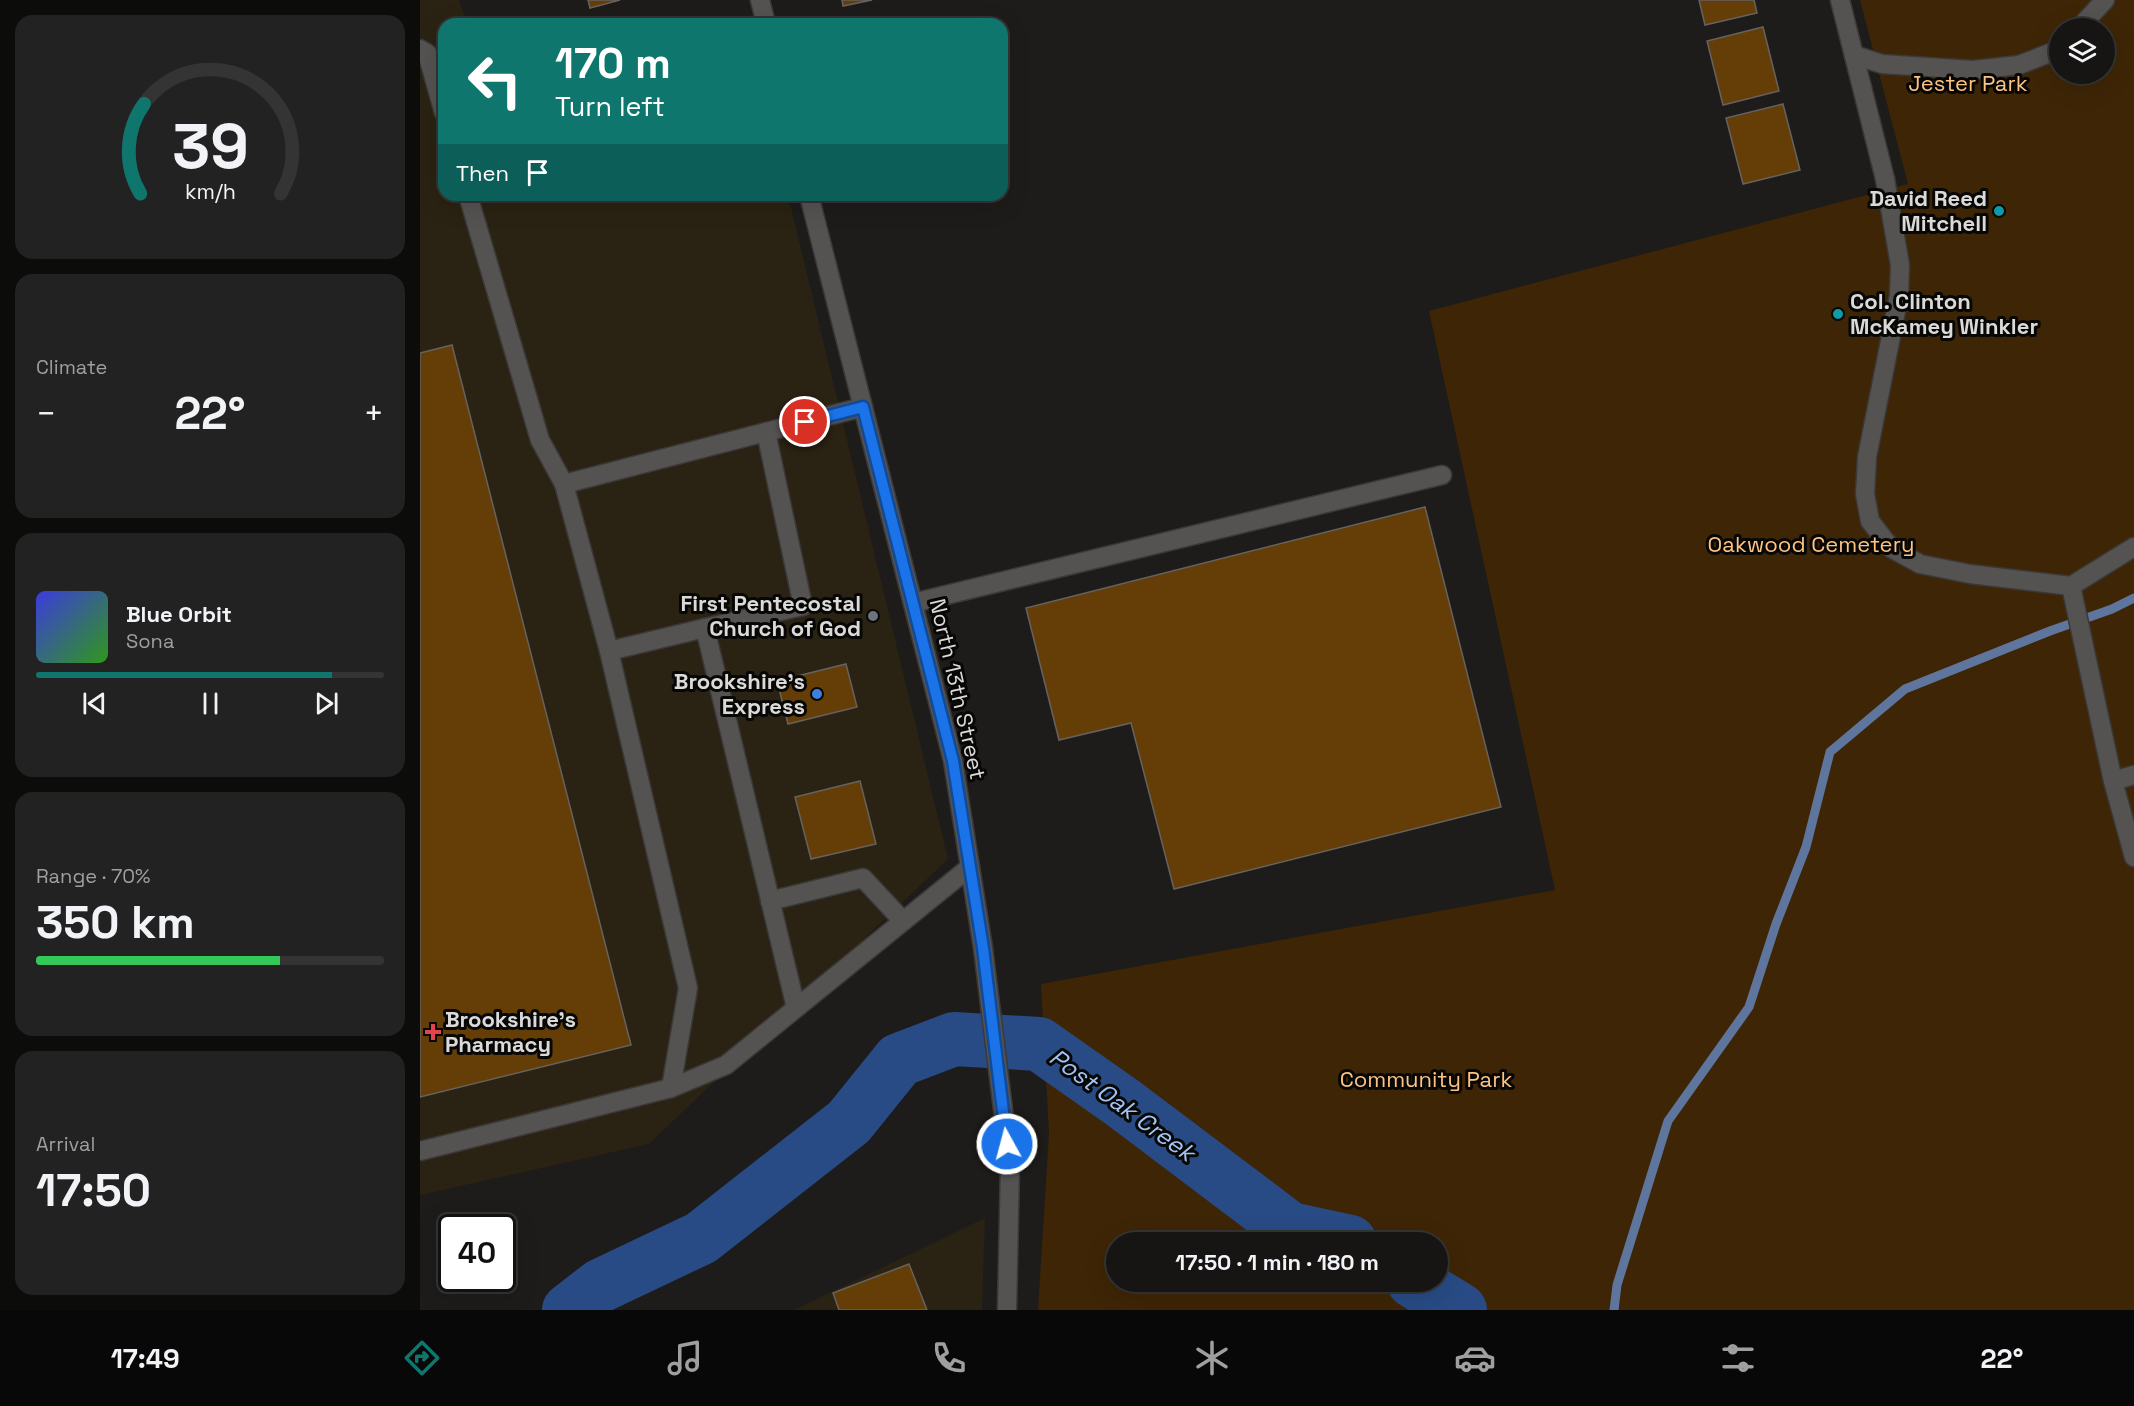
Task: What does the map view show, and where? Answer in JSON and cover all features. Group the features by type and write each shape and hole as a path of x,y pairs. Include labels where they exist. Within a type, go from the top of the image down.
{"street":[{"path":"760,0 764,18"},
{"path":"1840,0 1885,179 1900,265 1899,296 1868,457 1865,494 1870,521 1891,548 1920,564 1970,574 2071,586 2134,547"},
{"path":"2088,18 2105,0"},
{"path":"420,49 427,53 438,92"},
{"path":"1854,55 1882,64 1973,70 2019,65 2049,53"},
{"path":"470,201 540,440 564,484 609,651 688,988 671,1088"},
{"name":"North 13th Street","path":"811,201 953,761 983,948 1010,1166 1007,1310"},
{"path":"564,484 863,407"},
{"path":"609,651 803,606 766,432"},
{"path":"913,603 1442,475"},
{"path":"2071,586 2113,781 2134,857"},
{"path":"705,628 796,1008"},
{"path":"2113,781 2134,775"},
{"path":"420,1151 671,1088 726,1065 970,867"},
{"path":"770,901 863,878 903,921"}],"shaded area":[{"path":"420,0 459,0 466,18 438,18 438,201 789,201 948,859 649,1144 420,1195"},
{"path":"985,1218 982,1310 794,1310"}],"green space":[{"name":"Oakwood Cemetery","path":"1860,0 2134,0 2134,1310 1038,1310 1049,1133 1041,984 1555,890 1429,311 1908,184"}],"building":[{"path":"588,0 620,0 590,8"},
{"path":"842,0 872,0 843,6"},
{"path":"1699,0 1754,0 1757,13 1705,25"},
{"path":"1763,27 1779,91 1723,105 1707,41"},
{"path":"1783,104 1800,170 1743,184 1726,118"},
{"path":"452,345 631,1045 420,1097 420,353"},
{"path":"1425,507 1501,807 1174,889 1131,723 1059,740 1026,608"},
{"name":"Brookshire's Express","path":"846,664 857,707 788,724 777,681"},
{"path":"860,781 876,844 811,859 795,797"},
{"path":"909,1264 927,1310 839,1310 833,1293"}],"waterway":[{"path":"1614,1310 1617,1285 1668,1121 1749,1007 1776,924 1806,847 1830,752 1905,689 2050,631 2112,609 2134,598"},
{"name":"Post Oak Creek","path":"569,1310 600,1286 701,1238 849,1122 899,1060 954,1039 1039,1044 1123,1103 1290,1229 1304,1232"},
{"name":"Post Oak Creek","path":"1431,1292 1460,1310"}],"place":[{"name":"David Reed Mitchell","path":"1999,211"},
{"name":"Col. Clinton McKamey Winkler","path":"1838,314"},
{"name":"First Pentecostal Church of God","path":"873,616"},
{"name":"Brookshire's Express","path":"817,694"},
{"name":"Brookshire's Pharmacy","path":"433,1032"}],"route":[{"path":"805,422 863,407 953,761 983,948 1007,1144"}],"park label":[{"name":"Jester Park","path":"1968,83"},
{"name":"Community Park","path":"1426,1079"}]}
